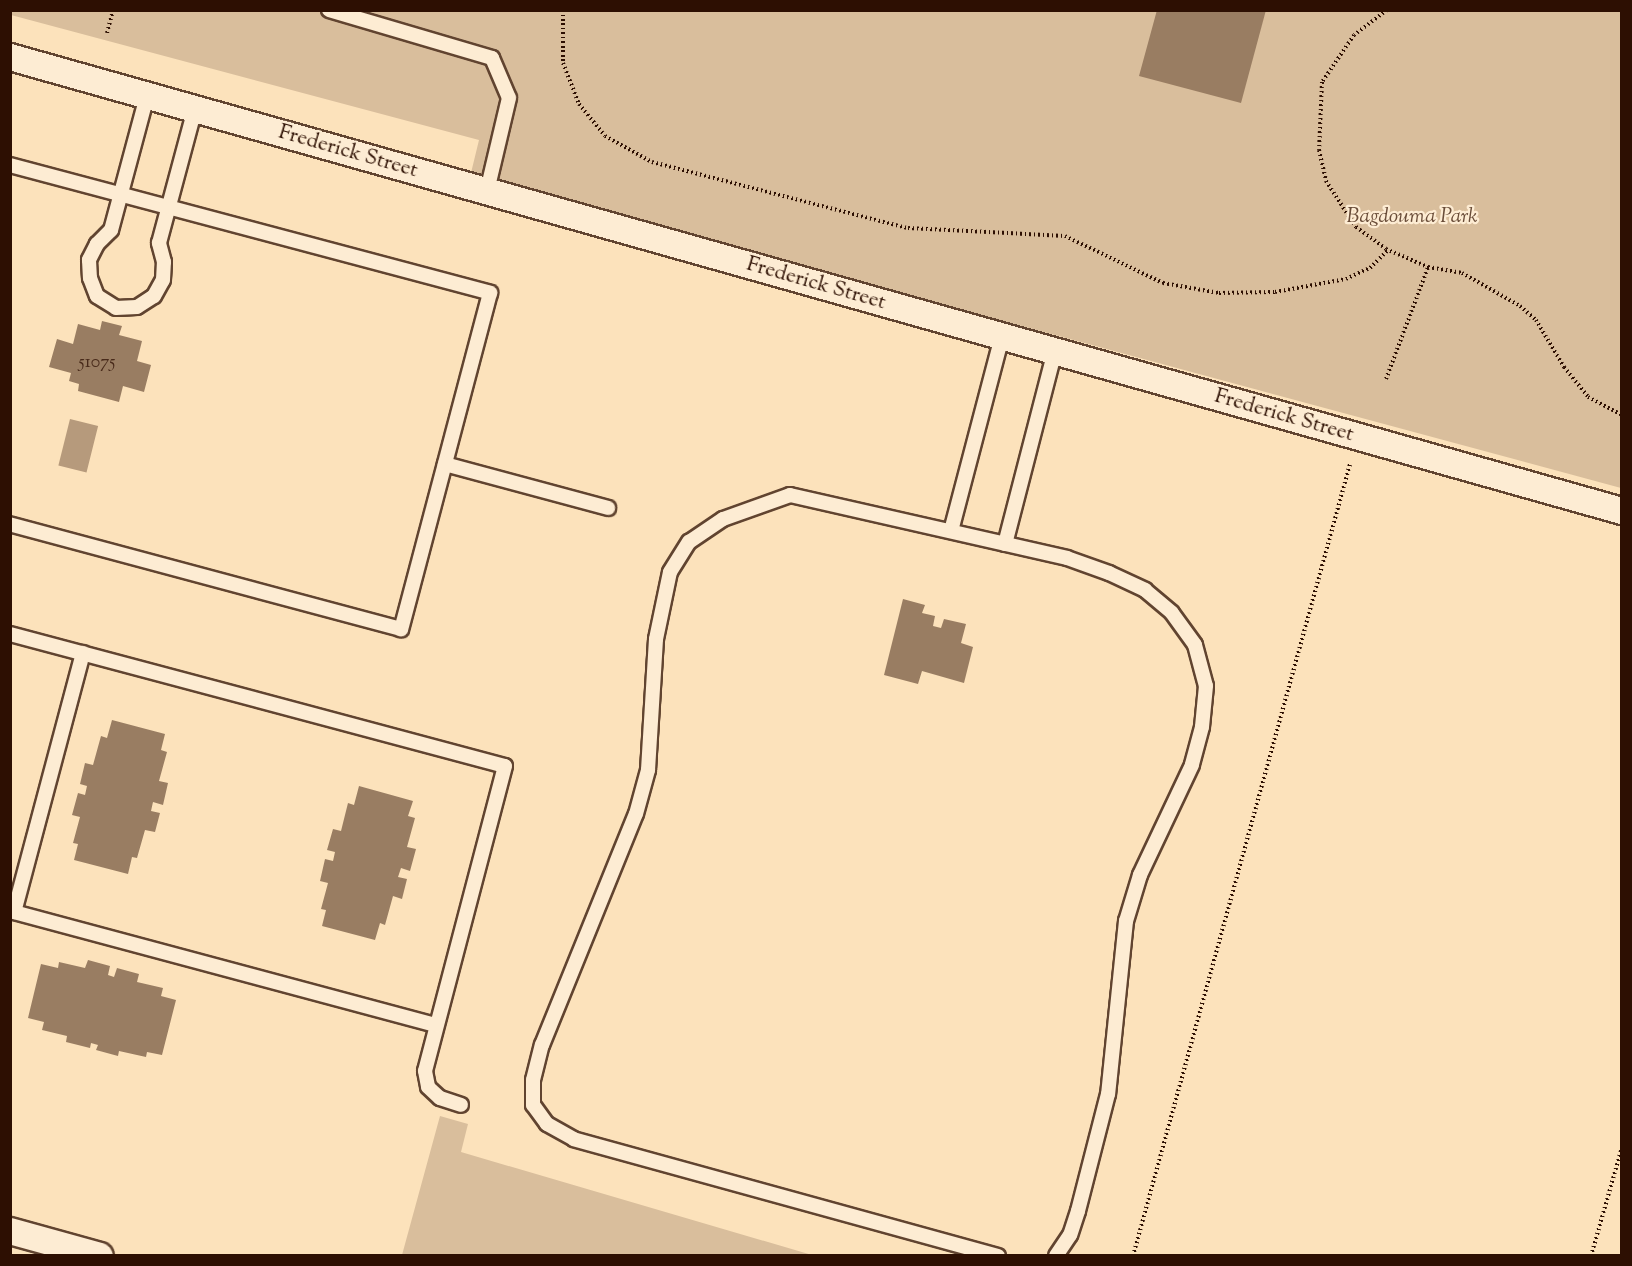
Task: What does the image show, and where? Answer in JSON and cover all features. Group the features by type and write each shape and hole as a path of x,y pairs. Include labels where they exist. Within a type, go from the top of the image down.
{"street":[{"name":"Frederick Street","path":"10,57 1622,511"},
{"path":"10,1232 100,1256"}],"lane":[{"path":"329,10 492,58 509,98 487,191"},
{"path":"147,96 111,230 97,243 89,260 90,278 97,296 116,308 137,307 154,296 163,280 164,262 159,243 195,109"},
{"path":"10,165 490,293 401,628 10,524"},
{"path":"951,531 1002,337"},
{"path":"1005,544 1055,351"},
{"path":"445,464 608,508"},
{"path":"998,1256 574,1139 547,1124 533,1105 533,1080 542,1045 636,814 648,770 656,639 670,572 689,542 723,519 790,495 1066,558 1145,590 1172,613 1194,645 1206,686 1192,765 1140,875 1126,921 1108,1094 1078,1211 1070,1235 1056,1256"},
{"path":"10,634 505,766 425,1071 428,1087 440,1098 461,1105"},
{"path":"83,653 14,912 436,1025"}],"path":[{"path":"106,33 113,10"},
{"path":"563,10 563,63 579,104 605,136 652,162 908,228 1065,236 1163,283 1219,293 1275,292 1346,279 1370,268 1388,250"},
{"path":"1387,10 1354,35 1322,82 1319,150 1326,181 1356,227 1388,250 1428,267 1462,273 1520,306 1536,320 1564,367 1588,397 1622,415"},
{"path":"1386,379 1428,267"},
{"path":"1133,1256 1358,437"},
{"path":"1591,1256 1622,1147"}],"green space":[{"name":"Bagdouma Park","path":"10,11 1621,11 1621,488 470,177 479,140 11,15"},
{"path":"440,1116 468,1124 461,1152 812,1255 402,1255"}],"shaded area":[{"path":"70,419 98,426 87,473 58,466"}],"building":[{"path":"1157,10 1266,10 1241,103 1139,76"},
{"path":"102,321 122,326 119,335 142,341 137,361 151,365 144,392 123,386 119,402 78,391 79,384 69,381 71,373 49,367 57,339 73,344 78,324 100,330"},
{"path":"903,599 925,605 922,613 935,616 933,626 941,628 944,619 966,624 961,643 973,647 964,683 922,671 918,684 884,675"},
{"path":"112,720 165,734 161,750 167,752 159,781 168,783 163,805 153,802 151,811 160,813 155,832 145,830 137,858 132,857 128,874 74,860 78,844 73,843 80,817 72,815 78,793 85,795 87,786 80,784 85,763 93,765 101,736 107,738"},
{"path":"359,786 413,801 408,816 415,818 407,847 416,849 410,871 401,868 398,877 407,879 402,899 393,896 385,925 380,923 375,940 322,926 326,910 321,909 328,883 320,881 325,859 333,861 335,852 327,850 333,829 341,831 348,803 354,805"},
{"path":"88,960 110,966 108,975 114,977 117,968 139,974 137,982 163,988 161,996 176,1000 162,1055 147,1052 146,1057 119,1051 118,1056 96,1050 98,1045 91,1043 90,1048 66,1042 67,1036 42,1030 44,1022 28,1018 41,964 58,968 59,962 85,968"}]}
